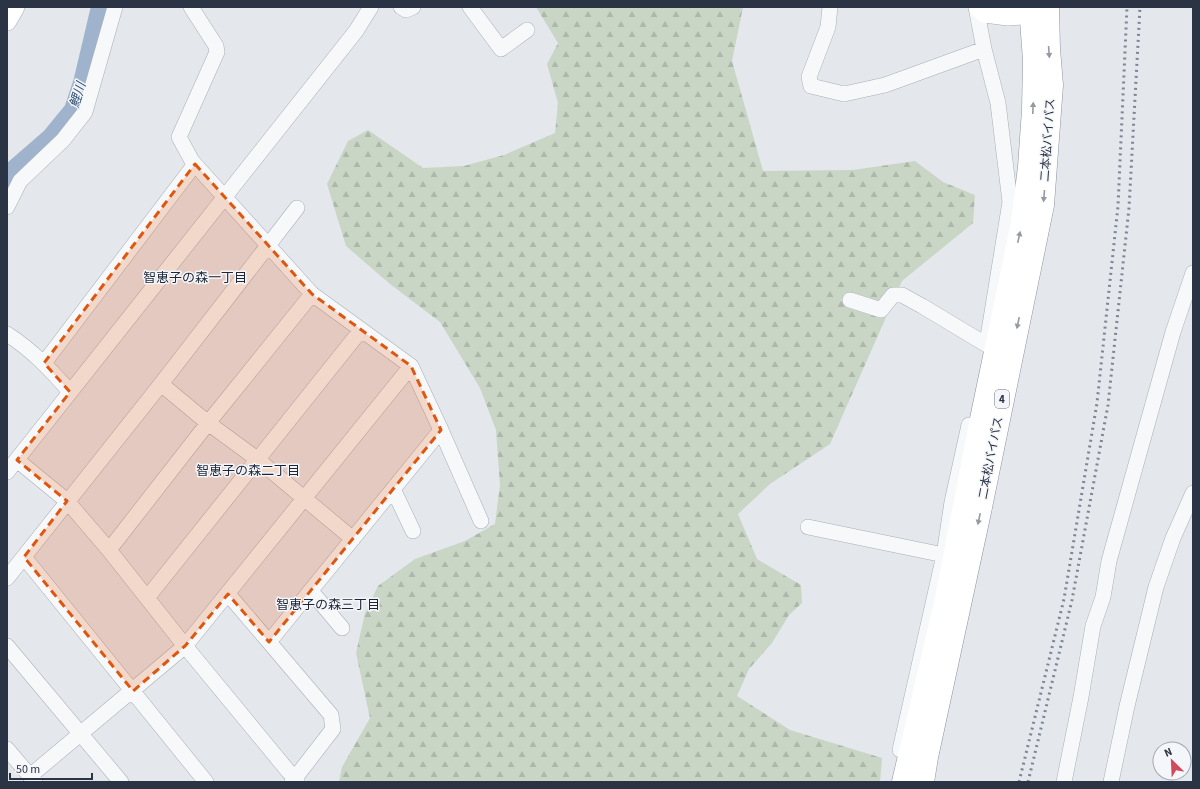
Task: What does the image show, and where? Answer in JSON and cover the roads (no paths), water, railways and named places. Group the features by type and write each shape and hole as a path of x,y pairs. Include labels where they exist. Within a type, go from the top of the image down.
{"highway":[{"name":"二本松バイパス","path":"903,782 945,603 981,419 1022,223 1029,167 1033,110 1034,60 1039,11"},
{"name":"二本松バイパス","path":"923,782 927,757 1044,205 1052,85 1049,49 1039,11"}],"main road":[{"path":"7,21 15,7"},
{"path":"977,7 985,13 1008,16 1039,11"}],"street":[{"path":"7,206 20,181 63,140 85,112 115,7"},
{"path":"191,7 216,46 217,52 179,137 181,143 195,164 224,198 268,244 312,294 411,366 481,522"},
{"path":"7,472 356,30 370,7"},
{"path":"400,7 406,10 412,7"},
{"path":"470,7 500,49 527,30"},
{"path":"830,7 828,27 809,77 811,86 844,94 885,85 984,49"},
{"path":"893,782 944,555 952,502 987,345 1010,202 998,104 984,49 977,7"},
{"path":"44,363 124,260 195,164"},
{"path":"7,578 161,384 297,208"},
{"path":"1064,782 1093,626 1102,597 1109,561 1173,332 1193,273"},
{"path":"109,550 208,423 312,294"},
{"path":"850,300 881,310 893,295 902,296 922,306 987,345"},
{"path":"147,598 361,330"},
{"path":"7,334 21,343 44,363 70,392"},
{"path":"7,749 32,779 80,733 133,691 185,646 411,366"},
{"path":"161,384 208,423 257,459 353,539"},
{"path":"269,642 441,430"},
{"path":"17,460 66,502 109,550 295,781 333,729 331,715 228,594"},
{"path":"393,489 413,532"},
{"path":"1111,782 1127,706 1156,587 1173,538 1193,493"},
{"path":"808,527 944,555"},
{"path":"24,557 206,782"},
{"path":"311,591 342,628"},
{"path":"7,646 121,782"}],"waterway":[{"name":"鯉川","path":"7,182 13,171 51,138 74,110 83,83 101,7"}],"railway":[{"path":"1019,782 1064,599 1097,403 1118,206 1127,7"},
{"path":"1028,782 1072,600 1108,405 1129,208 1140,7"}],"district":[{"name":"智恵子の森一丁目","path":"195,278"},
{"name":"智恵子の森二丁目","path":"248,471"},
{"name":"智恵子の森三丁目","path":"328,605"}]}
